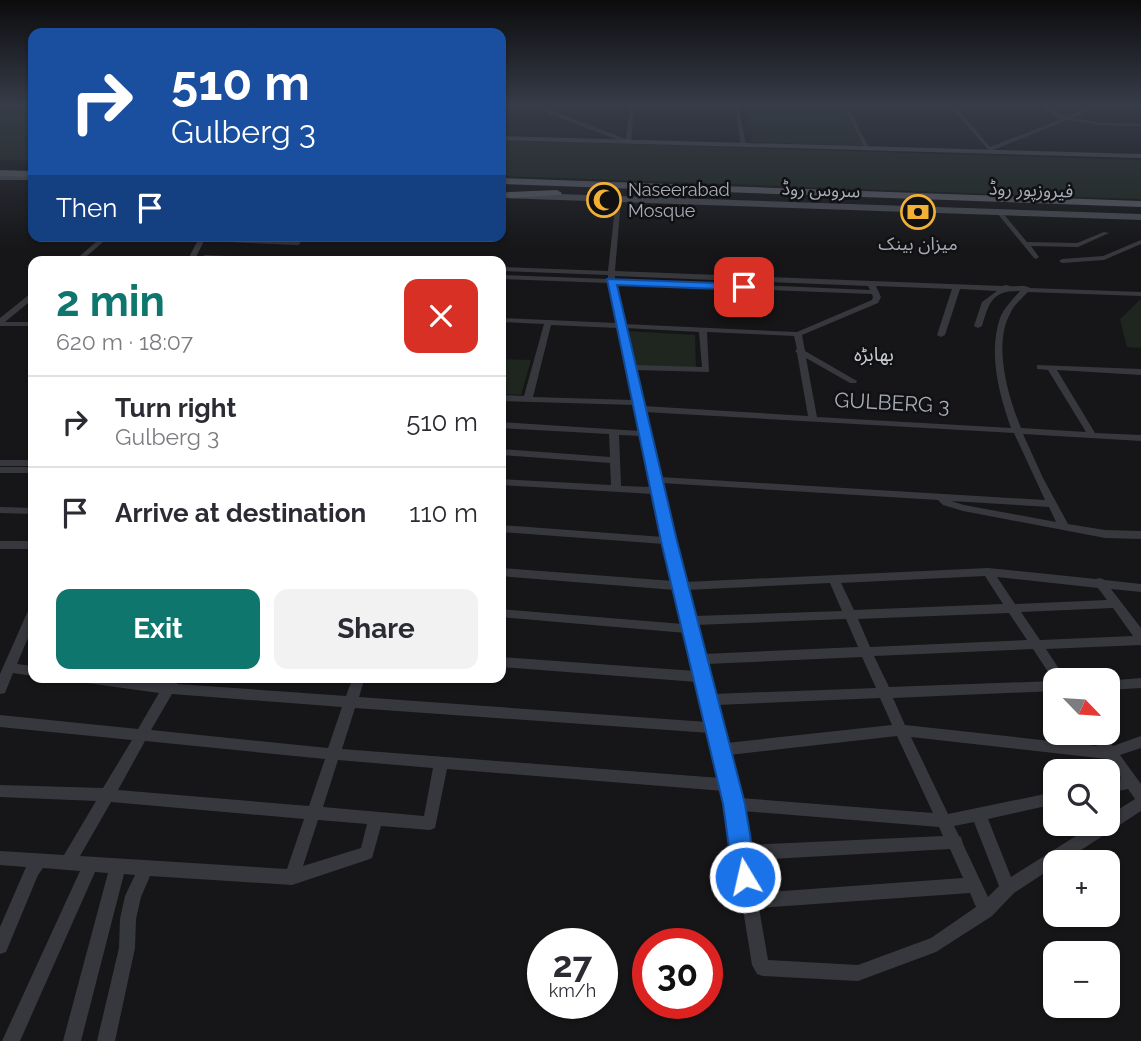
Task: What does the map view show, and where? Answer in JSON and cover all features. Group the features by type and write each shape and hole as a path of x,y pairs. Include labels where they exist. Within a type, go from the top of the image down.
{"main road":[{"path":"0,165 28,166"},
{"path":"0,175 28,176"},
{"name":"فیروزپور روڈ","path":"506,181 1141,204"},
{"name":"فیروزپور روڈ","path":"506,193 567,192 1141,211"}],"street":[{"path":"1056,153 1141,156"},
{"name":"سروس روڈ","path":"506,193 618,200 1141,217"},
{"path":"618,200 611,278 620,326 659,486 669,541 734,804 758,958 763,968 858,972 936,944 986,910 1008,888 1141,803"},
{"path":"999,212 1036,257"},
{"path":"1026,244 1078,245 1106,233"},
{"path":"83,256 100,242"},
{"path":"284,242 298,243"},
{"path":"1062,261 1104,258 1141,242"},
{"path":"506,269 611,278 876,292"},
{"path":"506,277 871,283 1141,294"},
{"path":"506,320 797,334 875,301 876,292 871,283"},
{"path":"941,335 957,286"},
{"path":"978,326 986,302 1006,288"},
{"path":"1027,288 1004,317 997,358 1016,430 1063,524"},
{"path":"0,323 28,300"},
{"path":"528,399 548,322"},
{"path":"0,323 28,324"},
{"path":"629,367 706,370 703,330"},
{"path":"797,334 814,418"},
{"path":"799,351 853,381"},
{"path":"1040,367 1141,372"},
{"path":"1051,368 1092,435"},
{"name":"GULBERG 3","path":"506,398 1141,438"},
{"path":"506,425 647,434"},
{"path":"614,432 616,488"},
{"path":"506,452 615,460"},
{"path":"0,463 28,463"},
{"path":"0,470 28,470"},
{"path":"506,482 616,488 659,486 1052,503"},
{"path":"941,497 954,506 1063,524 1105,534 1141,535"},
{"path":"0,510 28,511"},
{"path":"506,528 669,541"},
{"path":"0,545 28,545"},
{"path":"506,572 680,586 988,572 1141,588"},
{"path":"988,572 1052,668"},
{"path":"834,579 884,693 986,910"},
{"path":"1100,582 1141,638"},
{"path":"506,612 690,625 849,614 1115,604"},
{"path":"0,689 28,627"},
{"path":"698,659 1141,638"},
{"path":"506,662 703,677"},
{"path":"9,668 28,670"},
{"path":"69,861 172,683 351,702 715,728"},
{"path":"292,877 357,683"},
{"path":"1120,684 1141,683"},
{"path":"708,700 1043,686"},
{"path":"0,721 333,754 729,785"},
{"path":"720,750 901,730 1110,753 1141,742"},
{"path":"1105,746 1141,795"},
{"path":"0,791 106,795 430,823 442,763"},
{"path":"1120,784 1132,782"},
{"path":"734,804 945,821 1043,802"},
{"path":"979,815 1008,888"},
{"path":"0,858 292,877 367,853 376,818"},
{"path":"741,853 956,842"},
{"path":"0,946 32,870 40,860"},
{"path":"10,1041 91,863"},
{"path":"72,1041 118,866"},
{"path":"106,1041 127,948 128,919 133,896 146,868"},
{"path":"749,901 975,885"}],"shaded area":[{"path":"0,153 28,153 28,161 0,160"},
{"path":"506,153 904,153 1141,160 1141,199 506,176"},
{"path":"1141,299 1141,348 1127,347 1120,319"},
{"path":"627,331 695,335 696,368 634,366"},
{"path":"506,359 531,360 521,395 506,394"}],"place":[{"name":"Naseerabad Mosque","path":"604,200"},
{"name":"میزان بینک","path":"918,212"}],"district":[{"name":"بھابڑہ","path":"874,354"}],"route":[{"path":"744,287 611,282 660,491 669,541 734,804 745,877"}]}
